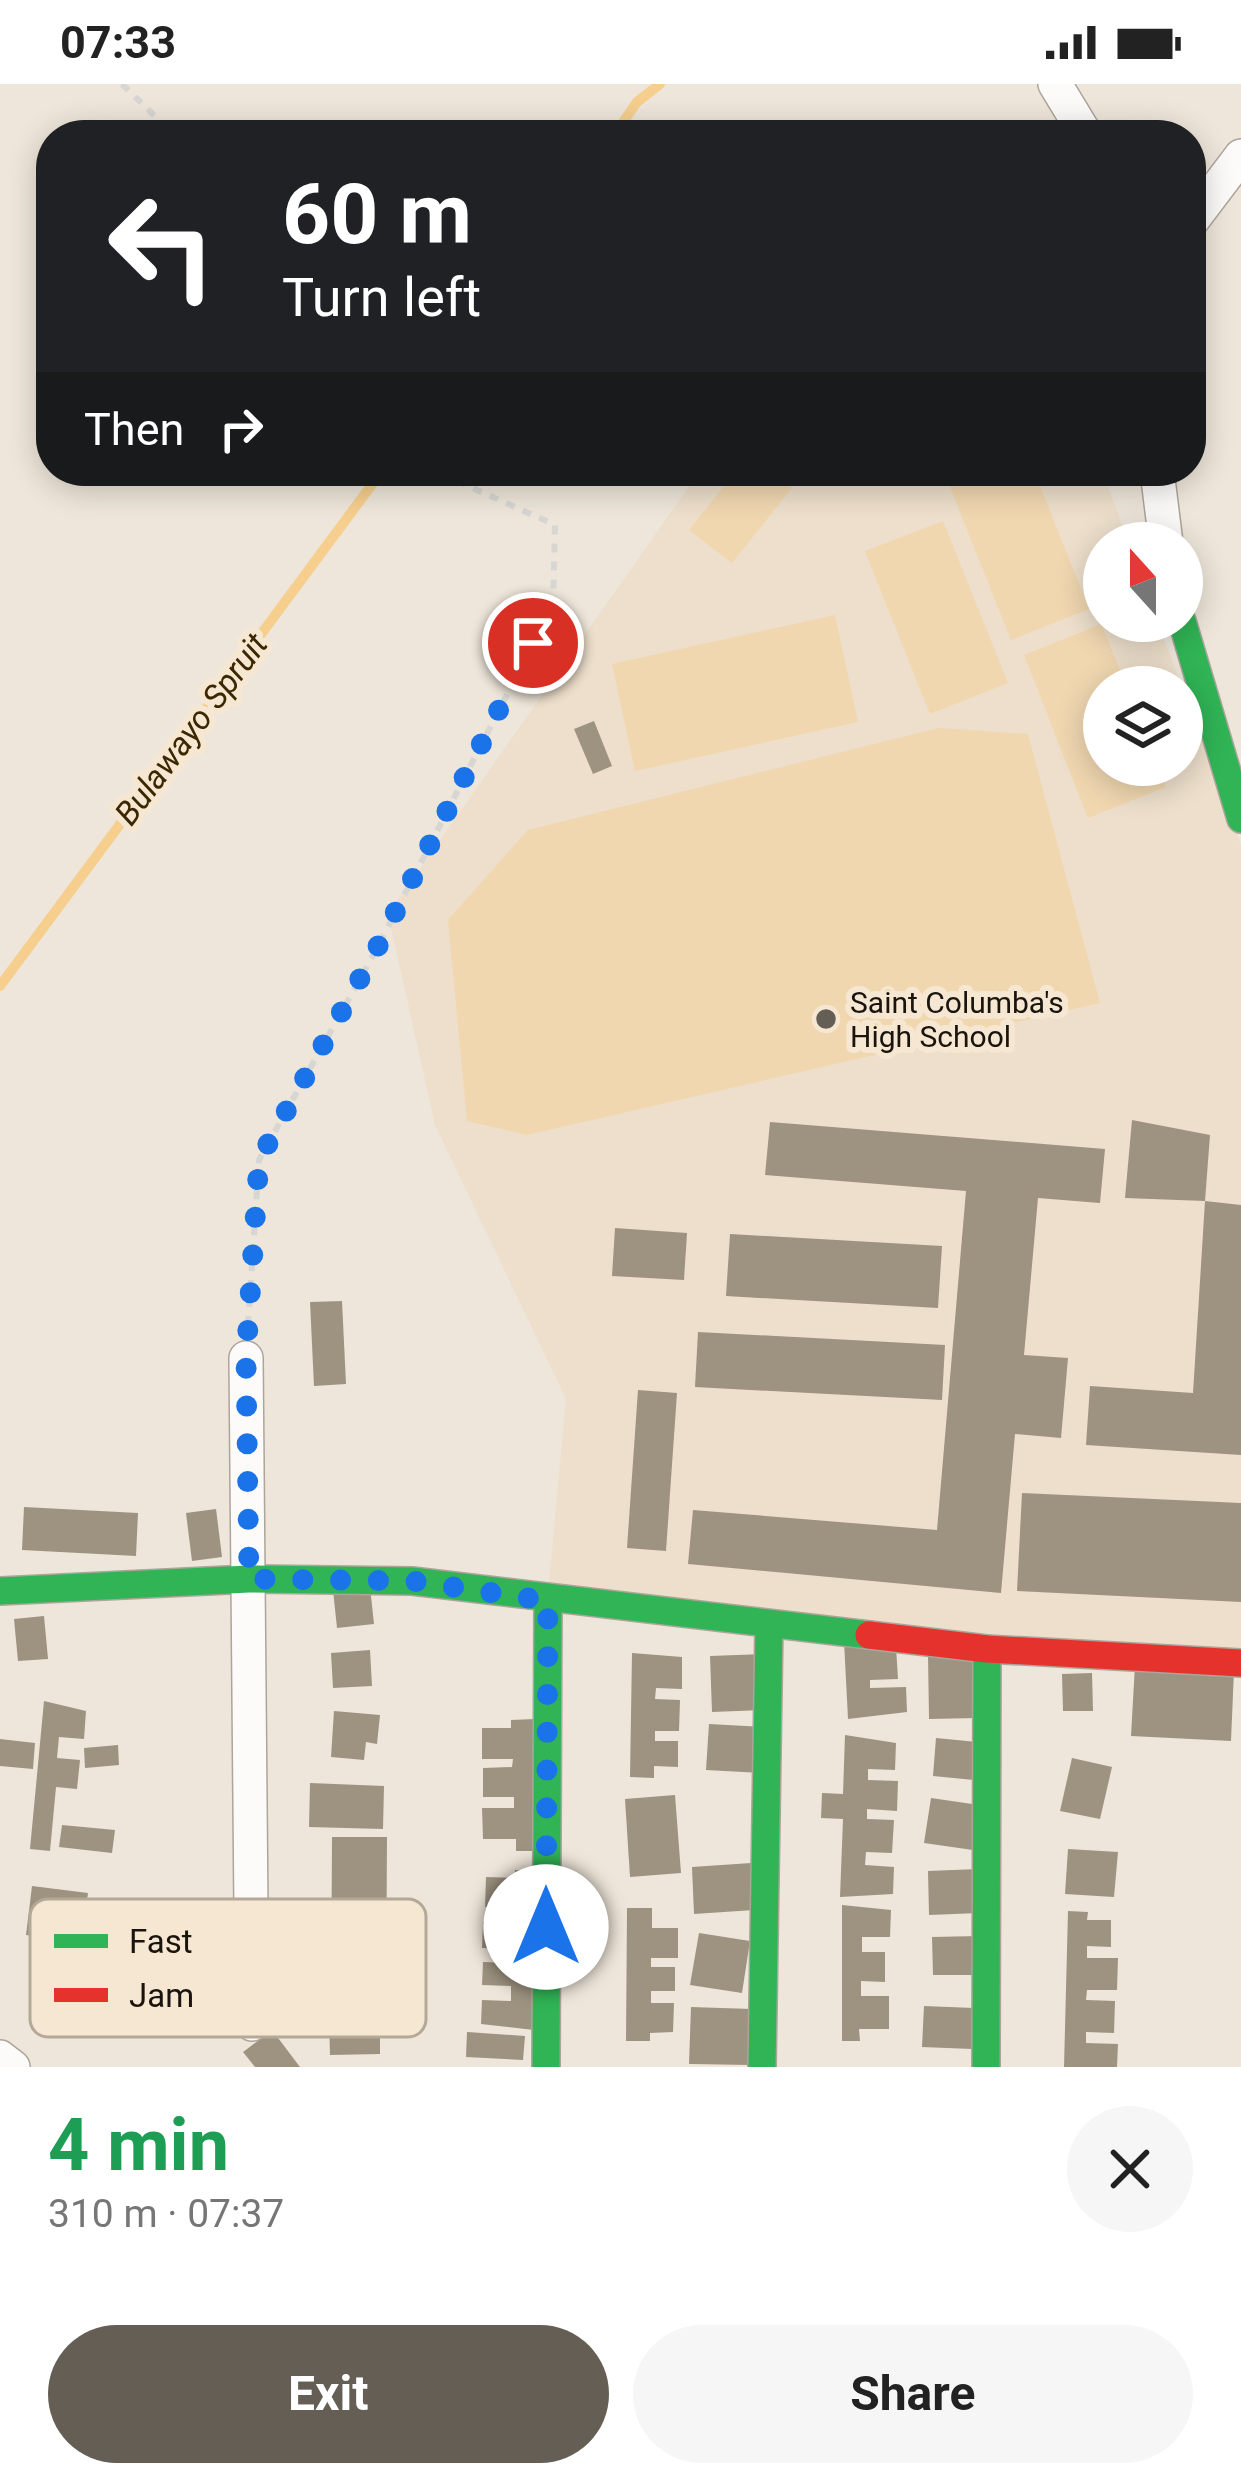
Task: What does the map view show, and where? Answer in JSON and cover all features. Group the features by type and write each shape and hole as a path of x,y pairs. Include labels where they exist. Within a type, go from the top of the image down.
{"street":[{"path":"1055,84 1077,120"},
{"path":"1206,202 1241,156"},
{"path":"1159,486 1163,522"},
{"path":"1188,642 1241,819"},
{"path":"246,1358 251,1899"},
{"path":"0,1591 249,1579 412,1581 548,1601 987,1648 1241,1663"},
{"path":"546,2067 548,1601"},
{"path":"762,2067 770,1626"},
{"path":"986,2067 987,1648"},
{"path":"0,2057 13,2067"}],"path":[{"path":"122,84 159,120"},
{"path":"246,1358 259,1160 376,950 553,605 555,525 468,486"}],"shaded area":[{"name":"Saint Columba's High School","path":"689,486 1108,486 1121,522 1083,522 1083,642 1165,642 1174,666 1083,666 1083,786 1203,786 1203,744 1241,845 1241,1656 548,1594 566,1399 435,1125 388,914"},
{"path":"724,486 792,488 732,563 689,530"},
{"path":"950,486 1040,486 1083,594 1083,611 1011,640"},
{"path":"943,521 1008,683 930,714 865,551"},
{"path":"835,615 858,722 635,771 612,664"},
{"path":"1083,631 1083,642 1108,642 1118,666 1083,666 1083,786 1166,787 1088,818 1024,655"},
{"path":"938,728 1028,734 1100,1003 527,1135 467,1121 448,920 528,830"}],"building":[{"path":"594,721 612,766 593,774 574,729"},
{"path":"1132,1120 1210,1135 1205,1201 1125,1198"},
{"path":"770,1122 1105,1149 1100,1203 1038,1198 1024,1355 1068,1358 1061,1438 1015,1434 1001,1593 688,1564 693,1510 937,1530 966,1191 765,1175"},
{"path":"1205,1201 1241,1205 1241,1455 1086,1445 1090,1386 1193,1393"},
{"path":"615,1228 687,1233 684,1280 612,1276"},
{"path":"730,1234 942,1246 938,1308 726,1296"},
{"path":"342,1301 346,1384 314,1386 310,1302"},
{"path":"698,1332 945,1345 942,1400 695,1387"},
{"path":"638,1390 677,1393 666,1551 627,1548"},
{"path":"1022,1493 1241,1503 1241,1602 1017,1591"},
{"path":"24,1507 138,1513 136,1556 22,1550"},
{"path":"216,1509 222,1557 192,1561 186,1513"},
{"path":"370,1587 374,1624 337,1628 333,1590"},
{"path":"44,1616 48,1659 18,1661 14,1619"},
{"path":"844,1641 896,1647 898,1679 870,1680 870,1688 906,1687 907,1712 848,1719"},
{"path":"370,1650 372,1686 333,1688 331,1653"},
{"path":"632,1653 682,1657 682,1689 656,1688 655,1699 680,1700 679,1731 655,1731 655,1741 678,1741 678,1767 654,1766 654,1778 630,1777"},
{"path":"978,1653 979,1718 929,1719 928,1654"},
{"path":"765,1654 767,1710 712,1712 710,1656"},
{"path":"1135,1665 1234,1670 1231,1741 1131,1736"},
{"path":"1092,1673 1093,1711 1063,1711 1062,1674"},
{"path":"44,1701 86,1711 84,1739 59,1737 57,1758 80,1760 77,1789 56,1787 50,1851 30,1849"},
{"path":"334,1711 380,1715 377,1744 366,1742 364,1760 331,1757"},
{"path":"535,1719 537,1851 516,1851 516,1839 483,1839 482,1808 514,1808 514,1797 483,1797 483,1768 512,1767 513,1759 482,1759 482,1728 511,1728 511,1720"},
{"path":"709,1724 765,1727 762,1773 706,1770"},
{"path":"845,1735 896,1743 895,1770 868,1769 868,1780 898,1781 897,1811 867,1809 867,1819 894,1820 892,1853 866,1852 865,1865 894,1867 893,1894 840,1897 843,1819 821,1818 822,1793 843,1794"},
{"path":"936,1738 977,1742 974,1780 933,1776"},
{"path":"0,1739 35,1743 33,1769 0,1766"},
{"path":"118,1745 119,1765 85,1768 84,1748"},
{"path":"1072,1758 1112,1767 1100,1819 1060,1811"},
{"path":"310,1783 384,1786 383,1829 309,1827"},
{"path":"675,1795 681,1873 630,1877 625,1799"},
{"path":"931,1798 979,1805 973,1850 924,1843"},
{"path":"62,1825 115,1830 112,1853 59,1847"},
{"path":"332,1837 387,1837 387,1899 332,1899"},
{"path":"1068,1849 1118,1852 1114,1897 1065,1894"},
{"path":"751,1863 754,1910 694,1914 692,1867"},
{"path":"978,1869 979,1913 929,1915 928,1871"},
{"path":"515,1870 539,1871 534,2030 481,2024 482,2000 511,2001 511,1986 482,1985 483,1962 512,1963 512,1949 482,1948 483,1921 513,1921 514,1908 485,1907 486,1877 514,1878"},
{"path":"32,1886 88,1893 87,1899 30,1899"},
{"path":"842,1905 891,1910 890,1937 862,1937 862,1952 885,1952 885,1982 861,1981 861,1996 889,1996 889,2029 859,2029 860,2041 842,2041"},
{"path":"627,1908 652,1908 652,1928 678,1928 678,1958 651,1958 651,1967 675,1967 675,1991 651,1991 651,2003 674,2003 673,2032 650,2033 650,2041 626,2041"},
{"path":"1068,1911 1088,1912 1087,1920 1111,1920 1111,1947 1087,1946 1087,1958 1118,1958 1117,1990 1087,1990 1086,2000 1115,2001 1114,2033 1086,2032 1086,2043 1118,2044 1117,2067 1064,2067"},
{"path":"699,1933 750,1941 742,1993 690,1985"},
{"path":"978,1936 979,1975 933,1975 932,1937"},
{"path":"924,2006 974,2008 972,2049 922,2047"},
{"path":"691,2007 752,2009 750,2065 689,2064"},
{"path":"467,2032 525,2036 523,2060 466,2057"},
{"path":"263,2037 277,2037 300,2067 255,2067 243,2052"},
{"path":"330,2037 380,2037 380,2054 330,2055"}],"waterway":[{"name":"Bulawayo Spruit","path":"624,120 637,102 660,84"},
{"name":"Bulawayo Spruit","path":"0,986 371,486"}],"traffic: fast":[{"path":"1188,642 1241,819"},
{"path":"0,1591 249,1579 412,1581 869,1635"},
{"path":"546,2067 548,1601"},
{"path":"762,2067 769,1626"},
{"path":"986,2067 987,1649"}],"traffic: jam":[{"path":"869,1635 987,1649 1241,1663"}],"place":[{"name":"Saint Columba's High School","path":"826,1019"}],"route":[{"path":"533,643 376,950 259,1160 246,1358 249,1579 412,1581 548,1601 546,1927"}]}
